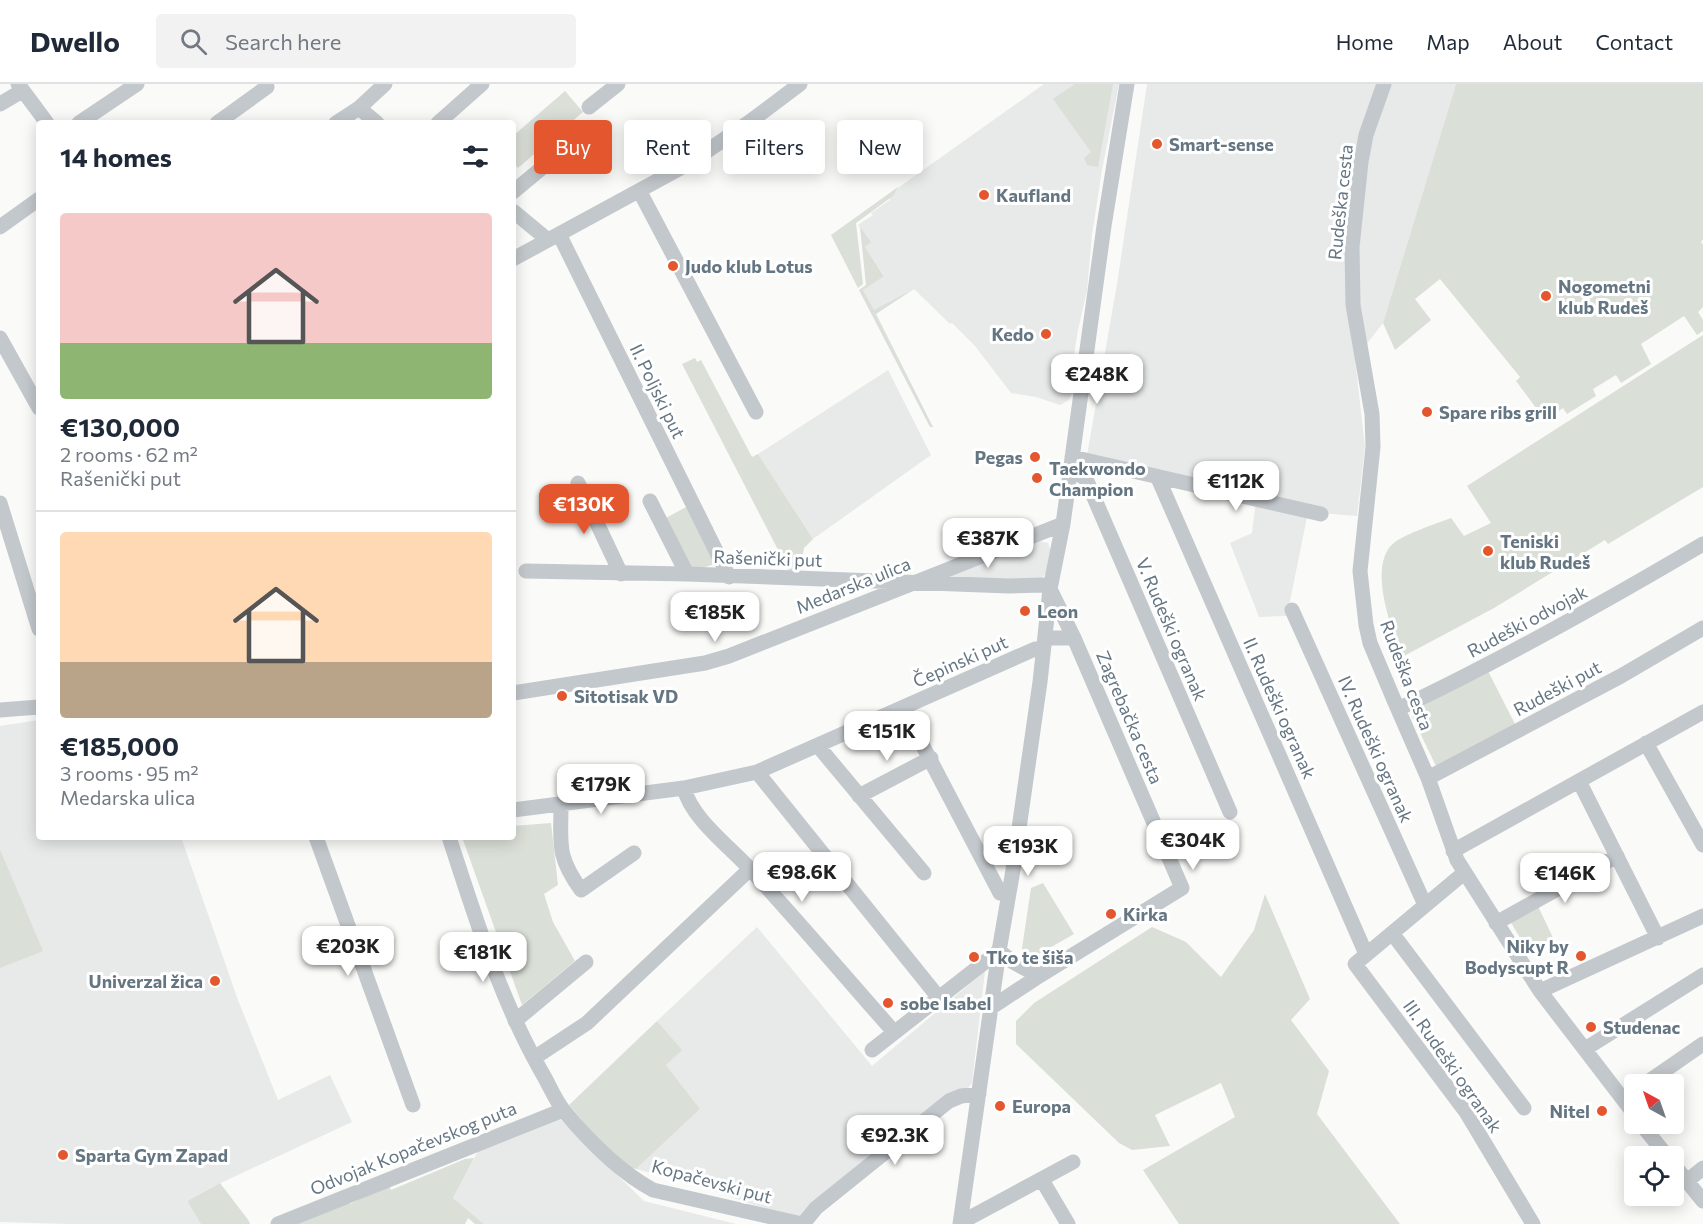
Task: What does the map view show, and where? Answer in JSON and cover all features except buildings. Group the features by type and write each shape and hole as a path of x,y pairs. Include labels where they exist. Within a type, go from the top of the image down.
{"street":[{"path":"83,120 137,84"},
{"path":"341,120 359,108 385,84"},
{"path":"441,120 482,84"},
{"path":"589,107 618,84"},
{"path":"516,257 688,164 800,84"},
{"path":"963,1223 1050,589 1063,524 1104,226 1127,84"},
{"name":"Rudeška cesta","path":"1384,84 1366,135 1352,247 1358,342 1372,414 1373,447 1360,571 1362,607 1371,643 1428,778 1453,850 1464,873 1540,991 1584,1050 1624,1091"},
{"path":"0,104 20,87 45,120"},
{"path":"221,120 267,87"},
{"path":"359,108 373,120"},
{"path":"516,190 535,174"},
{"path":"640,192 756,412"},
{"path":"0,227 36,201"},
{"name":"II. Poljski put","path":"516,212 553,237 729,577"},
{"path":"0,338 36,403"},
{"path":"1071,463 1158,478 1321,514"},
{"name":"V. Rudeški ogranak","path":"1071,463 1086,479 1230,812"},
{"name":"II. Rudeški ogranak","path":"1158,478 1360,959"},
{"path":"578,483 621,574"},
{"path":"650,501 687,574"},
{"path":"0,503 36,619"},
{"name":"Medarska ulica","path":"516,693 705,663 729,656 1063,524"},
{"name":"Rudeški odvojak","path":"1398,709 1486,666 1614,597 1703,544"},
{"name":"Rašenički put","path":"526,572 687,574 1010,586 1044,585 1050,589"},
{"name":"Zagrebačka cesta","path":"992,1007 1182,888 1074,638 1050,589"},
{"name":"IV. Rudeški ogranak","path":"1292,610 1425,905"},
{"name":"Rudeški put","path":"1428,778 1621,676 1703,628"},
{"name":"Zagrebačka cesta","path":"1044,644 1074,638"},
{"name":"Čepinski put","path":"516,810 684,788 757,772 1044,644"},
{"path":"0,710 36,707"},
{"path":"903,708 1000,893"},
{"path":"1453,850 1703,712"},
{"path":"1646,743 1703,845"},
{"path":"818,746 924,873"},
{"path":"859,796 931,758"},
{"path":"757,772 939,998"},
{"path":"1579,781 1658,938"},
{"path":"684,788 694,810 750,869 894,1032"},
{"path":"561,804 563,861 581,890 634,853"},
{"path":"317,840 413,1104"},
{"name":"Kopačevski put","path":"450,840 515,1021 563,1110 615,1164 633,1179 653,1190 803,1224"},
{"path":"1496,923 1617,856"},
{"path":"534,1058 587,1023 750,869"},
{"path":"1360,959 1464,873"},
{"path":"1540,991 1703,916"},
{"path":"1392,933 1524,1108"},
{"path":"999,951 1012,962 1039,976"},
{"path":"872,1050 999,951"},
{"name":"III. Rudeški ogranak","path":"1360,959 1466,1112 1533,1224"},
{"path":"515,1021 586,962"},
{"path":"1584,1050 1703,975"},
{"path":"1660,1074 1703,1044"},
{"path":"803,1224 816,1209 949,1101 961,1095 979,1094"},
{"name":"Odvojak Kopačevskog puta","path":"278,1224 563,1110"},
{"path":"1649,1134 1659,1146"},
{"path":"963,1223 1073,1162"},
{"path":"1686,1181 1703,1168"},
{"path":"1684,1178 1703,1201"},
{"path":"1042,1180 1068,1224"}],"shaded area":[{"path":"1044,84 1119,84 1102,170 1092,235 1087,291 1073,361 1073,391 1069,400 1060,405 1036,397 1011,393 975,346 914,289 874,311 863,290 884,275 865,247 870,242 858,225 890,200 888,195 918,174 923,174 923,170"},
{"path":"1075,84 1113,84 1098,167 1087,165 1084,158 1091,152 1053,99"},
{"path":"1147,84 1456,84 1383,323 1355,359 1365,447 1357,516 1308,512 1287,616 1259,617 1230,543 1252,533 1256,500 1087,455 1117,284"},
{"path":"1456,84 1703,84 1703,239 1701,242 1703,245 1703,307 1698,312 1703,320 1703,331 1697,335 1684,316 1641,344 1651,364 1621,383 1616,375 1593,389 1596,396 1567,414 1563,408 1545,420 1516,381 1520,377 1440,279 1415,299 1431,320 1395,350 1383,323"},
{"path":"565,91 583,112 574,120 534,120 534,154 518,168 516,166 516,133"},
{"path":"898,187 893,196 856,223 863,284 858,288 831,235"},
{"path":"860,227 871,242 865,247 884,276 863,290 874,310 914,289 876,314 933,427 930,427 859,290 866,285"},
{"path":"1703,335 1703,487 1608,544 1605,540 1494,608 1402,657 1388,615 1382,581 1382,565 1387,552 1395,542 1451,518 1464,536 1491,523 1467,486"},
{"path":"695,358 697,362 701,360 752,457 758,454 813,539 804,548 801,565 795,566 790,573 682,364"},
{"path":"888,370 931,455 813,539 758,454"},
{"path":"688,506 715,564 695,570 691,569 664,519"},
{"path":"1040,541 1048,543 1051,552 1047,573 1038,581 966,580 942,575"},
{"path":"1488,671 1517,728 1436,766 1409,710"},
{"path":"36,720 36,840 182,840 238,1000 278,1100 330,1075 352,1122 187,1201 201,1224 0,1222 0,968 42,950 0,849 0,726"},
{"path":"551,823 558,885 544,894 553,922 575,961 522,1005 463,840 516,840 516,826"},
{"path":"0,849 43,951 0,968"},
{"path":"1043,883 1074,934 1032,958 1021,955 1031,888"},
{"path":"1265,894 1310,999 1291,1020 1329,1071 1317,1114 1400,1224 1179,1224 1143,1170 1235,1117 1221,1083 1155,1115 1170,1146 1132,1150 1119,1143 1016,1044 1016,1021 1034,1003 1152,927 1186,942 1221,977 1254,930"},
{"path":"1537,904 1555,942 1530,955 1509,919"},
{"path":"757,927 872,1066 985,971 972,1083 968,1088 949,1093 800,1217 794,1218 704,1188 636,1169 700,1109 666,1065 681,1050 657,1021"},
{"path":"657,1021 682,1050 666,1065 700,1109 636,1169 619,1160 569,1105"},
{"path":"557,1116 644,1201 736,1224 484,1224 453,1198 479,1149"},
{"path":"474,1158 453,1198 484,1224 475,1224 468,1218 465,1224 289,1224 348,1201 350,1204 389,1185 391,1190 465,1159"},
{"path":"220,1183 250,1224 201,1224 187,1201"}],"place":[{"name":"Smart-sense","path":"1157,144"},
{"name":"Kaufland","path":"984,195"},
{"name":"Judo klub Lotus","path":"673,266"},
{"name":"Nogometni klub Rudeš","path":"1546,296"},
{"name":"Kedo","path":"1046,334"},
{"name":"Spare ribs grill","path":"1427,412"},
{"name":"Pegas","path":"1035,457"},
{"name":"Taekwondo Champion","path":"1037,478"},
{"name":"Teniski klub Rudeš","path":"1488,551"},
{"name":"Leon","path":"1025,611"},
{"name":"Sitotisak VD","path":"562,696"},
{"name":"Kirka","path":"1111,914"},
{"name":"Niky by Bodyscupt R","path":"1581,956"},
{"name":"Tko te šiša","path":"974,957"},
{"name":"Univerzal žica","path":"215,981"},
{"name":"sobe Isabel","path":"888,1003"},
{"name":"Studenac","path":"1591,1027"},
{"name":"Europa","path":"1000,1106"},
{"name":"Nitel","path":"1602,1111"},
{"name":"Sparta Gym Zapad","path":"63,1155"}]}
